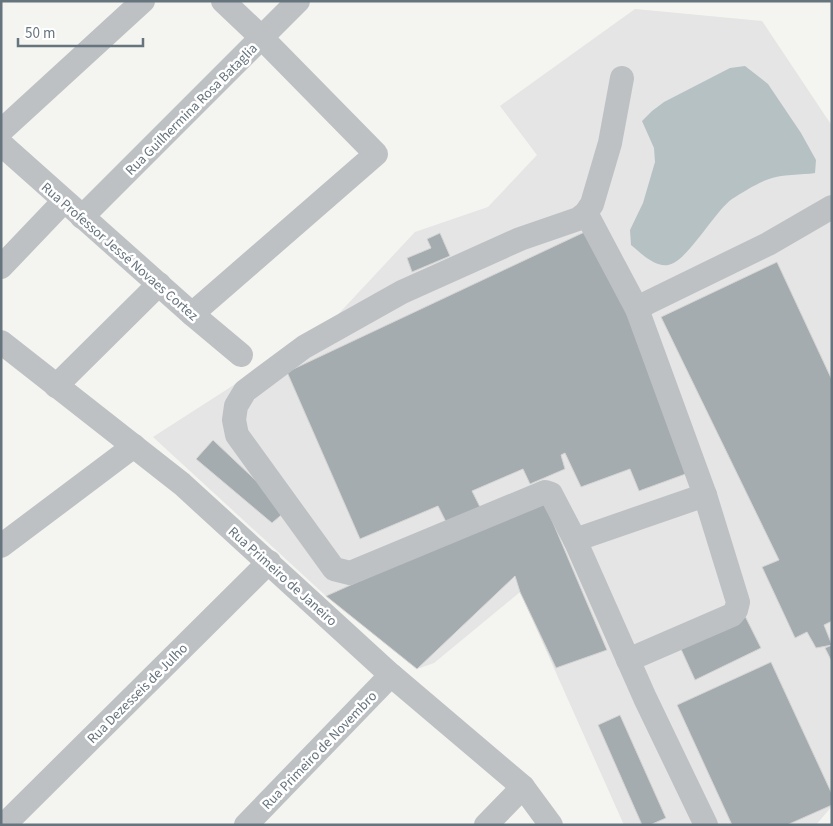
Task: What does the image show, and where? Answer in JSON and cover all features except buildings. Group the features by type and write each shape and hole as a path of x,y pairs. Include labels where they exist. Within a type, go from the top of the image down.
{"street":[{"path":"1,131 143,1"},
{"path":"192,314 376,154 223,1"},
{"name":"Rua Guilhermina Rosa Bataglia","path":"82,217 298,1"},
{"path":"622,78 610,144 592,204 586,213 578,219 520,239 402,292 304,347 245,392 236,406 234,420 237,435 334,569 350,573 545,492 551,494 575,540 628,660 706,825"},
{"name":"Rua Professor Jessé Novaes Cortez","path":"1,144 192,314 241,355"},
{"path":"1,268 64,201"},
{"path":"637,309 768,244 832,207"},
{"path":"586,213 637,309 705,495 738,602 736,610 732,615 628,660"},
{"path":"56,386 158,284"},
{"name":"Rua Primeiro de Janeiro","path":"5,351 56,386 182,484 270,562 391,675 523,787 551,825"},
{"path":"1,546 134,446"},
{"path":"575,540 705,495"},
{"name":"Rua Dezesseis de Julho","path":"4,825 270,562"},
{"name":"Rua Primeiro de Novembro","path":"246,825 391,675"},
{"path":"486,825 523,787"}],"shaded area":[{"path":"635,9 762,21 832,126 832,806 816,825 624,825 520,592 434,663 417,669 326,596 153,437 330,323 415,232 488,207 537,155 500,106"},
{"path":"745,66 768,84 801,133 816,160 815,173 779,176 755,185 725,205 692,246 675,262 663,265 653,262 631,245 630,230 643,203 655,162 654,148 642,121 664,102 730,68"}]}
